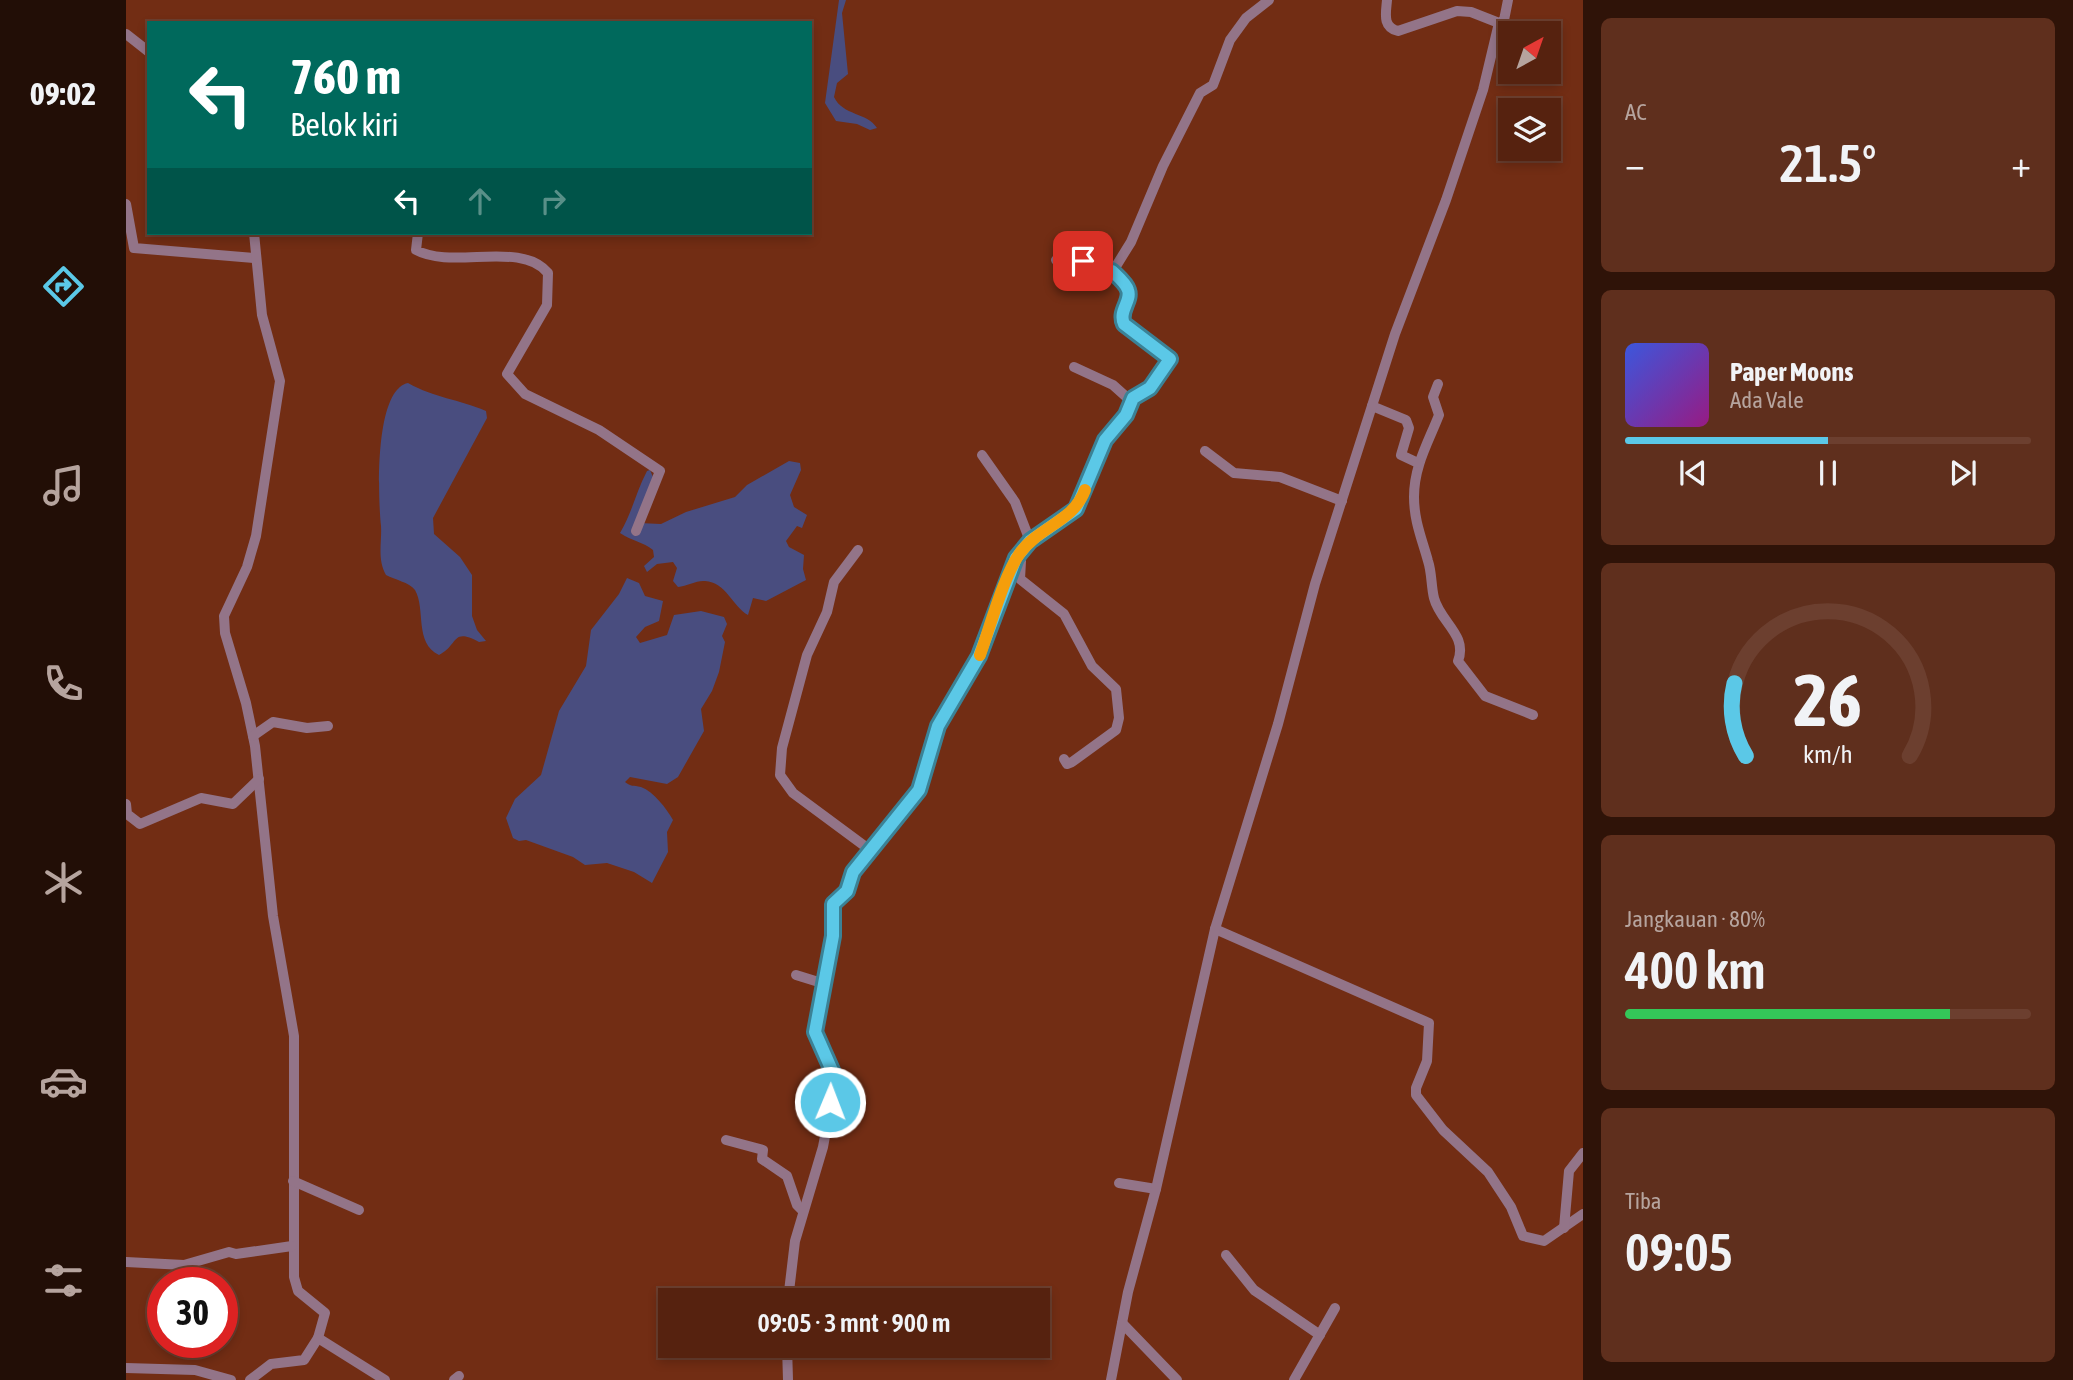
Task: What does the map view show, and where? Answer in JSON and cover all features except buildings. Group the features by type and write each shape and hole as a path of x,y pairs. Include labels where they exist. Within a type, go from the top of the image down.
{"street":[{"path":"1056,260 1071,272 1084,260 1104,273 1112,271 1131,242 1163,166 1200,93 1213,85 1230,40 1246,18 1269,0"},
{"path":"1387,0 1387,23 1398,31 1457,11 1471,12 1498,23"},
{"path":"1502,21 1508,0"},
{"path":"1111,1380 1215,929 1278,724 1315,584 1413,284 1446,200 1483,90 1498,27"},
{"path":"126,34 147,50"},
{"path":"126,204 134,248 254,258"},
{"path":"250,1380 271,1364 304,1360 318,1338 325,1313 298,1291 292,1246 294,1036 273,916 253,736 225,633 224,616 247,568 256,536 280,381 262,315 254,258 254,235"},
{"path":"418,235 416,250 421,253 445,257 528,259 543,266 548,273 547,304 507,371 508,376 525,394 600,430 660,471 636,531"},
{"path":"789,1288 795,1241 823,1147 835,1082 815,1032 833,936 831,911 837,899 847,891 852,875 870,850 919,790 938,726 979,656 1016,558 1027,545 1076,509 1096,457 1132,402 1158,379 1170,359 1124,324 1122,313 1129,290 1112,271"},
{"path":"1074,367 1113,385 1132,402"},
{"path":"1438,384 1433,397 1439,415 1418,463 1414,497 1417,533 1428,561 1434,599 1460,646 1458,661 1485,696 1533,715"},
{"path":"1372,406 1408,422 1401,455 1418,463"},
{"path":"1205,451 1234,473 1280,477 1342,501"},
{"path":"982,455 1015,502 1027,545 1017,575 1064,614 1092,666 1113,683 1115,688 1119,718 1116,730 1069,764 1064,759"},
{"path":"858,550 834,582 827,612 807,655 782,748 780,775 793,793 870,850"},
{"path":"253,736 271,723 307,728 328,726"},
{"path":"126,804 127,814 140,824 201,798 233,804 259,779"},
{"path":"1215,929 1429,1023 1427,1061 1416,1088 1421,1104 1460,1149 1488,1172 1510,1207 1523,1236 1544,1241 1583,1214"},
{"path":"796,975 825,984"},
{"path":"726,1140 763,1150 762,1159 787,1176 797,1205 803,1211"},
{"path":"1564,1228 1569,1171 1583,1153"},
{"path":"293,1181 359,1210"},
{"path":"1119,1183 1156,1189"},
{"path":"126,1262 184,1265 229,1252 236,1254 292,1246"},
{"path":"1226,1255 1254,1290 1320,1335"},
{"path":"1294,1380 1335,1308"},
{"path":"1122,1323 1177,1380"},
{"path":"318,1338 386,1380"},
{"path":"787,1358 788,1380"},
{"path":"126,1367 195,1370 230,1380"}],"shaded area":[{"path":"839,0 846,0 842,13 848,74 837,83 834,97 843,108 867,119 877,128 870,130 857,124 836,121 825,103"},
{"path":"408,383 486,411 487,418 433,518 434,534 460,557 472,575 472,616 477,630 486,641 459,637 439,655 431,650 423,634 415,590 386,575 381,557 379,470 384,424 389,404 397,390"},
{"path":"789,461 800,463 801,470 790,495 794,507 807,515 802,528 797,526 786,541 789,547 804,555 803,569 806,580 766,601 753,598 748,615 724,590 712,582 702,581 678,587 673,581 677,568 673,562 657,564 647,572 644,566 654,557 653,550 620,533 647,471 650,470 653,477 637,520 639,523 661,524 686,512 735,497 747,485"},
{"path":"627,578 639,583 645,596 663,601 659,621 645,627 636,637 640,643 667,635 674,615 701,611 724,617 727,624 722,636 725,642 719,672 701,709 704,731 678,777 667,784 630,777 625,782 650,793 673,820 667,832 668,852 652,883 634,872 607,863 585,865 573,857 526,840 519,841 513,838 506,818 515,799 541,775 559,711 586,666 591,630 619,594"}],"slow traffic":[{"path":"980,655 1016,558 1030,541 1070,515 1085,490"}],"route":[{"path":"830,1102 834,1075 815,1032 833,936 833,904 847,891 853,872 919,790 938,726 979,656 1016,558 1030,541 1076,509 1105,440 1126,415 1133,398 1150,388 1169,363 1168,355 1128,329 1121,319 1129,294 1126,286 1112,271 1104,273 1088,261 1083,261"}]}
